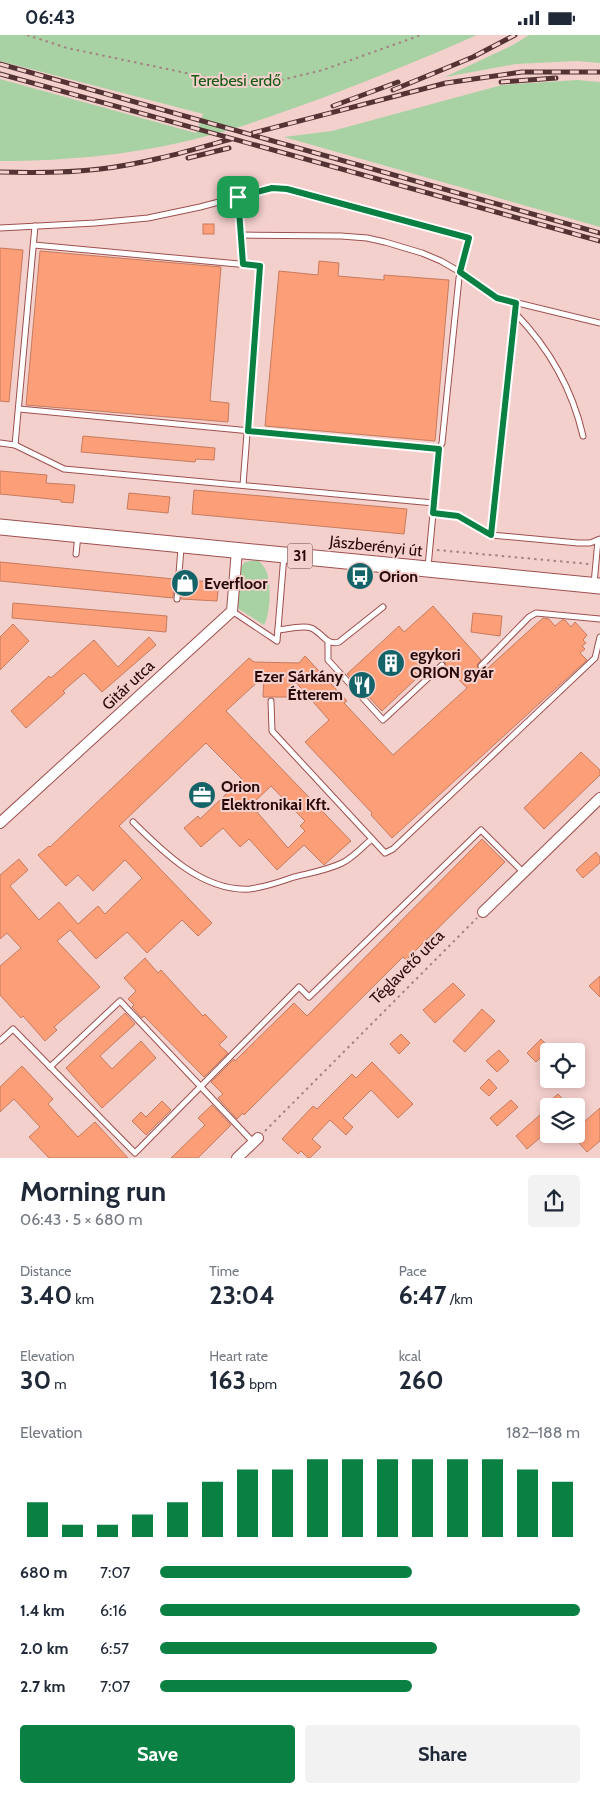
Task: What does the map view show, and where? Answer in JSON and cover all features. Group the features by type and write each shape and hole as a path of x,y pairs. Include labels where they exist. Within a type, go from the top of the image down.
{"main road":[{"name":"Jászberényi út","path":"0,527 597,586"}],"street":[{"path":"232,611 237,550"},
{"name":"Gitár utca","path":"0,823 232,611"},
{"path":"483,912 600,798"},
{"path":"237,1158 255,1140"}],"lane":[{"path":"0,227 95,223 148,218 200,207 272,188 287,189 469,238 460,272 442,443 439,449 428,569"},
{"path":"238,197 243,264"},
{"path":"15,445 35,226"},
{"path":"241,235 366,238 385,242 422,253 460,272 497,298 600,323"},
{"path":"34,245 260,266 243,485"},
{"path":"491,535 516,303"},
{"path":"515,313 534,333 553,361 573,401 582,436"},
{"path":"18,409 439,449"},
{"path":"0,443 15,445 64,469 434,503"},
{"path":"433,513 458,516 491,535 578,543 590,543 599,540 596,565 597,586"},
{"path":"76,554 78,535"},
{"path":"177,599 182,545"},
{"path":"232,611 277,641 284,555"},
{"path":"278,630 311,628 333,644 383,607"},
{"path":"480,667 528,617 536,613 600,619"},
{"path":"271,701 272,731 385,853 393,849 595,658 600,637"},
{"path":"328,642 328,660 383,720 442,665"},
{"path":"133,822 163,852 181,865 215,883 232,888 248,889 262,887 343,863 372,839"},
{"path":"0,1041 13,1029 135,1153 299,987 309,997 481,830 524,873"},
{"path":"50,1067 120,1001 201,1087 255,1140"}],"path":[{"path":"27,35 67,48 205,77 252,84 277,81 323,70 420,35"},
{"path":"430,549 596,565"},
{"name":"Téglavető utca","path":"255,1140 483,912"}],"green space":[{"name":"Terebesi erdő","path":"0,35 477,35 333,94 223,132 131,152 52,160 0,161 0,79 196,133 203,114 0,61"},
{"path":"529,35 600,35 600,63 577,61 516,64 445,77 513,45"},
{"path":"577,80 600,82 600,227 284,137 332,131 502,85"},
{"path":"258,560 266,570 269,582 269,608 264,625 234,606 239,569 245,562"}],"building":[{"path":"203,224 214,224 214,234 203,234"},
{"path":"0,248 23,250 9,402 0,401"},
{"path":"40,251 221,267 210,401 229,403 228,422 26,405"},
{"path":"319,261 339,263 338,276 384,280 384,275 449,280 435,441 265,426 279,271 318,275"},
{"path":"83,436 215,448 214,460 196,459 195,462 81,452"},
{"path":"0,471 47,475 46,483 75,485 73,503 61,502 61,500 0,494"},
{"path":"194,490 407,509 404,534 192,514"},
{"path":"129,493 170,497 168,513 127,509"},
{"path":"0,562 174,579 173,598 0,581"},
{"path":"183,580 219,582 217,601 181,599"},
{"path":"13,603 167,616 166,632 12,618"},
{"path":"433,606 481,660 477,665 479,670 483,670 488,668 543,618 549,619 555,626 562,620 565,620 571,627 575,622 587,635 583,640 586,643 582,646 585,649 580,653 587,660 392,838 371,815 372,813 305,742 329,720 293,679 293,697 263,697 264,676 226,711 351,841 324,865 304,845 277,870 249,839 240,847 223,828 201,847 184,828 198,816 200,819 242,779 206,743 119,826 212,923 198,936 182,920 147,953 127,932 96,959 70,930 57,941 100,987 54,1027 57,1030 45,1041 23,1016 21,1018 0,995 0,966 21,948 7,933 0,939 0,875 19,859 28,870 10,886 39,920 59,902 78,924 98,906 105,914 142,878 125,860 93,891 78,875 66,886 38,855 50,847 249,658 254,662 299,663 305,656 347,701 344,703 393,755 467,688 434,652 414,671 419,676 382,711 347,674 399,626 404,632","holes":["271,786 305,821 300,826 305,831 288,848 251,805"]},
{"path":"473,613 502,616 500,636 471,632"},
{"path":"13,624 29,641 0,670 0,637"},
{"path":"149,637 156,645 102,692 84,673 26,728 11,711 49,676 51,678 94,640 118,667"},
{"path":"581,752 600,770 600,775 544,829 524,808"},
{"path":"482,839 505,862 406,960 403,957 244,1115 243,1113 237,1119 218,1098 223,1094 211,1082 294,1003 307,1016"},
{"path":"596,852 600,857 600,863 583,878 576,870"},
{"path":"145,958 158,973 161,970 203,1016 205,1014 227,1037 219,1045 228,1053 204,1077 144,1016 142,1018 132,1007 134,1005 128,999 136,991 124,978"},
{"path":"600,976 600,997 589,986"},
{"path":"453,983 465,995 435,1023 423,1010"},
{"path":"482,1009 495,1021 465,1052 453,1041"},
{"path":"125,1013 135,1024 100,1056 112,1069 141,1041 156,1058 102,1108 66,1068"},
{"path":"401,1034 410,1043 399,1054 390,1044"},
{"path":"541,1039 545,1043 540,1043 540,1058 536,1062 527,1053"},
{"path":"499,1050 509,1061 497,1072 486,1061"},
{"path":"372,1062 413,1104 398,1118 371,1090 343,1118 353,1127 346,1135 330,1120 312,1139 321,1147 310,1158 301,1151 298,1154 282,1139 313,1106 317,1109 352,1074 356,1078"},
{"path":"22,1066 53,1099 48,1104 78,1137 95,1122 128,1158 49,1158 29,1137 40,1127 14,1099 0,1112 0,1087"},
{"path":"489,1079 497,1088 489,1096 480,1088"},
{"path":"558,1094 562,1098 553,1098"},
{"path":"511,1100 518,1107 497,1126 490,1118"},
{"path":"162,1101 171,1110 146,1135 132,1121 141,1112 146,1117"},
{"path":"212,1105 231,1125 198,1158 171,1158 205,1125 198,1118"},
{"path":"600,1108 600,1141 587,1152 579,1143 585,1143 585,1121"},
{"path":"540,1115 540,1138 527,1149 516,1136"}],"railway":[{"path":"393,90 473,57 515,35"},
{"path":"0,64 600,233"},
{"path":"253,133 446,83 522,72 600,72"},
{"path":"0,74 600,241"},
{"path":"501,82 556,78"},
{"path":"333,106 398,82"},
{"path":"0,172 63,172 117,167 166,157 231,139"},
{"path":"188,158 229,148"}],"place":[{"name":"Orion","path":"360,576"},
{"name":"Everfloor","path":"185,583"},
{"name":"egykori ORION gyár","path":"391,663"},
{"name":"Ezer Sárkány Étterem","path":"362,685"},
{"name":"Orion Elektronikai Kft.","path":"202,795"}],"route":[{"path":"272,188 287,189 469,238 460,272 497,298 516,303 491,535 458,516 433,513 439,449 248,431 260,266 243,264 238,197 272,188"}]}
